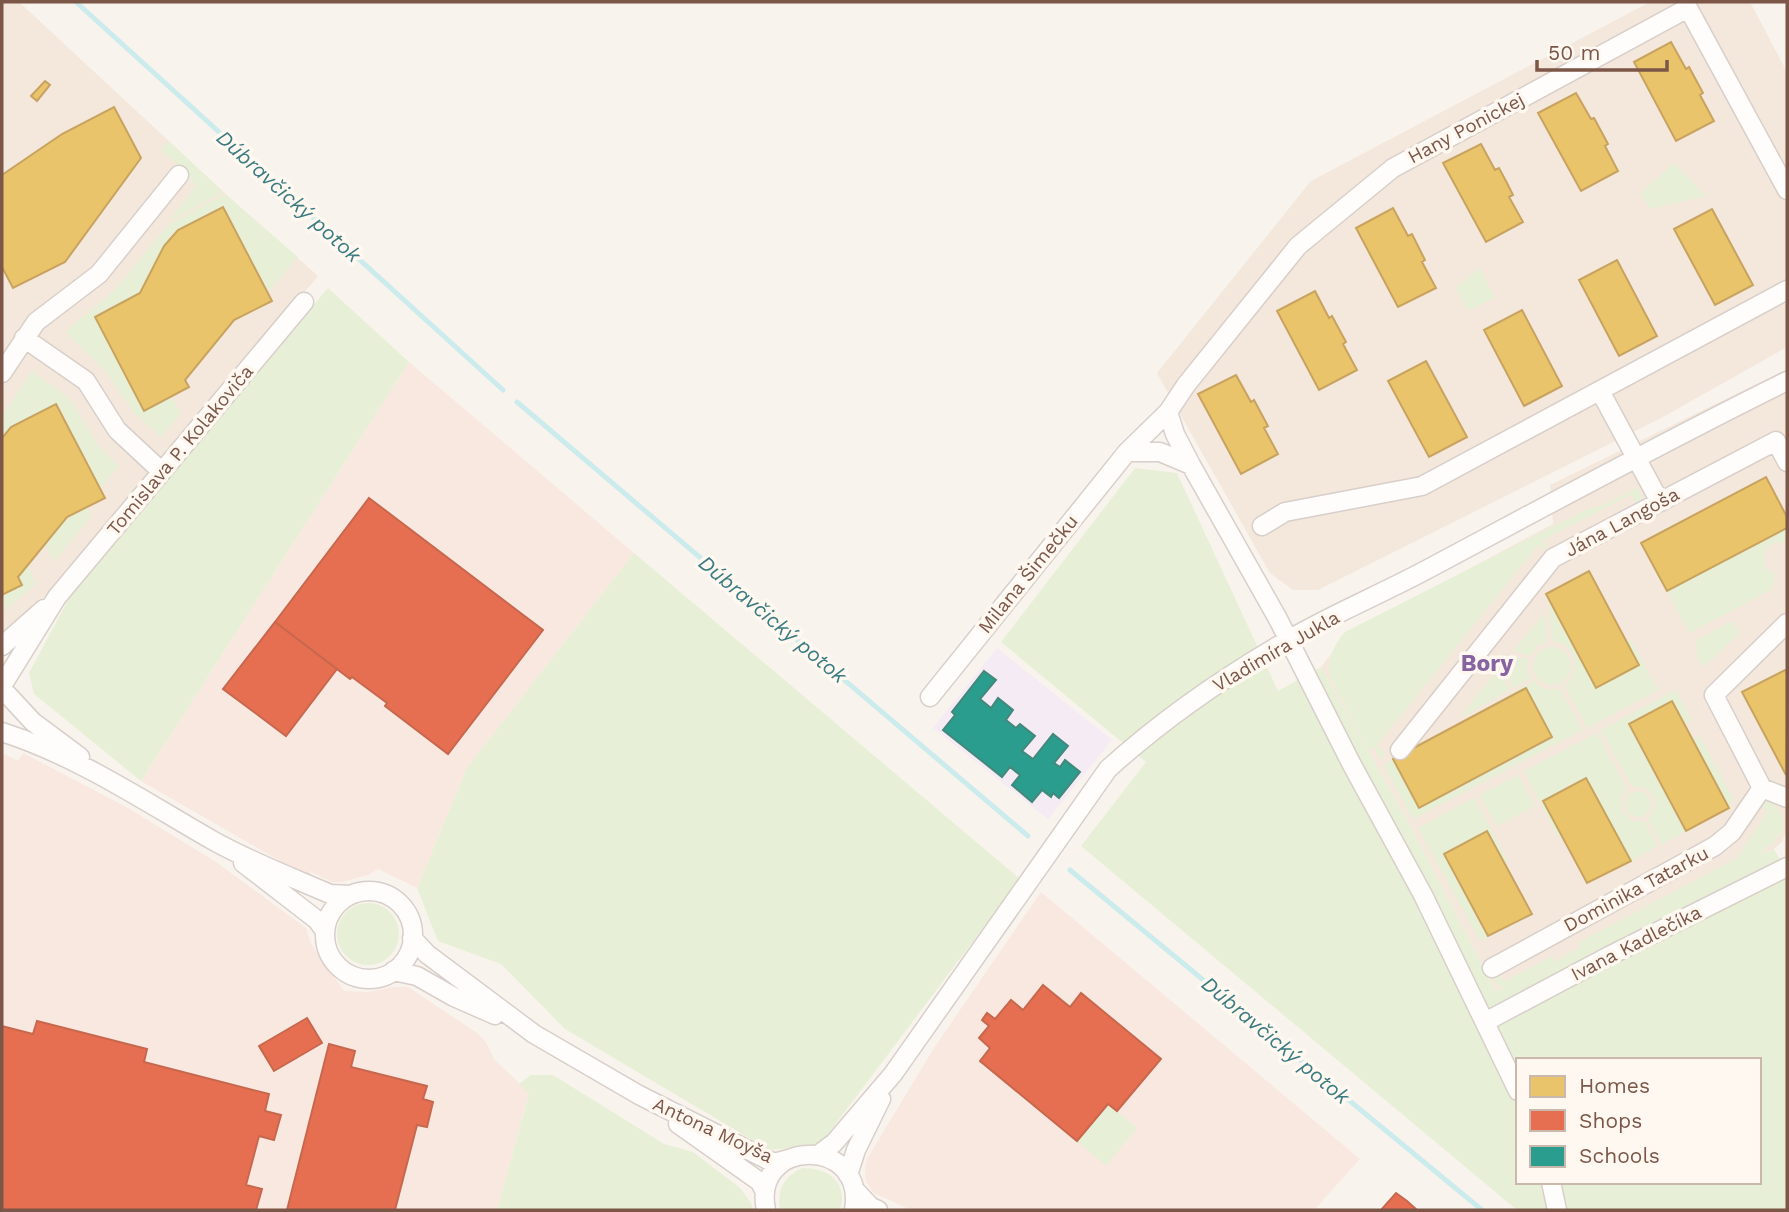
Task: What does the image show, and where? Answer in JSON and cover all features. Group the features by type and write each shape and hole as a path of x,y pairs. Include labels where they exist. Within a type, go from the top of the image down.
{"street":[{"name":"Hany Ponickej","path":"1168,412 1186,385 1298,246 1393,168 1688,8 1787,190"},
{"path":"2,373 36,322 99,274 179,175"},
{"path":"1262,526 1285,512 1422,486 1787,290"},
{"name":"Tomislava P. Kolakoviča","path":"2,712 4,682 57,597 303,302"},
{"path":"24,338 86,381 117,430 161,471"},
{"name":"Vladimíra Jukla","path":"818,1154 834,1143 893,1074 1108,769 1143,737 1195,698 1289,640 1422,572 1634,457 1787,381"},
{"path":"1600,391 1660,502"},
{"path":"1168,412 1175,434 1191,465 1289,640 1352,765 1423,895 1516,1087"},
{"name":"Milana Šimečku","path":"930,697 1127,452 1168,412"},
{"name":"Jána Langoša","path":"1399,750 1553,558 1782,438 1787,462"},
{"path":"1127,452 1160,452 1191,465"},
{"name":"Tomislava P. Kolakoviča","path":"2,646 57,597"},
{"path":"1787,623 1714,695 1762,788 1787,798"},
{"path":"4,682 33,722 117,784"},
{"path":"2,732 23,738 117,784 216,842 330,894 350,895 371,891 395,900 410,919 412,938 406,957 393,971 368,978 349,973 337,965 328,952 325,931 332,910 350,895"},
{"name":"Dominika Tatarku","path":"1492,968 1715,846 1732,832 1762,788"},
{"path":"216,842 317,920 325,931"},
{"name":"Ivana Kadlečíka","path":"1485,1021 1787,867"},
{"name":"Antona Moyša","path":"412,938 427,954 523,1026 639,1095 774,1163 803,1154 818,1154"},
{"name":"Antona Moyša","path":"393,971 417,976 454,998 523,1026"},
{"name":"Vladimíra Jukla","path":"854,1210 851,1182 856,1150 893,1074"},
{"name":"Antona Moyša","path":"639,1095 760,1182 765,1192"},
{"path":"818,1154 835,1162 871,1207 878,1210"},
{"path":"766,1210 765,1192 773,1172 789,1159"},
{"path":"1551,1184 1557,1210"}],"shaded area":[{"path":"2,2 19,2 318,276 60,582 3,636"},
{"path":"1650,2 1750,2 1787,72 1787,347 1663,417 1318,590 1293,590 1270,573 1157,373 1311,181"},
{"path":"409,362 634,553 467,768 417,888 378,869 368,875 342,882 332,882 311,872 308,877 141,781"},
{"path":"1787,369 1787,830 1782,842 1774,849 1496,992 1409,824 1321,667 1347,634 1553,524 1550,485"},
{"path":"997,648 1112,740 1048,819 933,728"},
{"path":"2,753 18,761 23,753 128,808 216,862 306,928 311,944 344,991 368,992 408,987 477,1033 486,1042 494,1059 529,1093 497,1210 2,1210"},
{"path":"1041,892 1360,1159 1314,1210 911,1210 874,1193 866,1181 867,1159 934,1048"}],"green space":[{"path":"170,142 223,192 169,221 197,185 162,152 164,144"},
{"path":"1674,163 1706,196 1650,209 1641,193"},
{"path":"225,194 298,257 268,292 223,207 178,230 164,246 140,293 95,317 144,410 171,397 181,413 161,437 134,413 105,370 65,332 115,290 169,224"},
{"path":"1479,268 1495,297 1470,310 1457,291 1458,286"},
{"path":"328,288 409,362 141,781 34,694 29,673 74,589"},
{"path":"32,371 70,399 97,444 119,466 100,489 56,404 11,427 2,438 2,417"},
{"path":"1135,468 1177,473 1278,691 1321,667 1409,824 1496,992 1504,988 1489,975 1498,971 1504,982 1550,957 1555,961 1580,947 1578,943 1737,858 1768,811 1757,804 1763,798 1770,799 1780,814 1783,827 1777,838 1763,850 1765,854 1774,849 1787,871 1787,1210 1517,1210 1081,846 1146,762 1001,642"},
{"path":"1637,488 1643,496 1637,505 1631,494 1543,540 1548,552 1538,545 1377,745 1386,754 1380,758 1373,747 1369,751 1330,677 1332,653 1345,632 1583,511 1605,504"},
{"path":"87,507 91,517 54,561 45,545 28,565 18,547 48,541 67,517"},
{"path":"1787,528 1787,543 1771,545 1765,552 1766,568 1775,575 1771,590 1689,633 1667,591"},
{"path":"634,553 1020,879 819,1146 769,1150 565,1029 501,964 438,941 417,888 467,768"},
{"path":"28,565 36,584 2,613 2,595 22,585 18,577"},
{"path":"1548,598 1639,665 1627,642 1631,640 1658,690 1587,728 1565,686 1574,673 1574,659 1567,647 1552,641"},
{"path":"1545,613 1547,642 1537,646 1530,656 1513,651"},
{"path":"1732,621 1739,633 1701,667 1695,641"},
{"path":"1552,647 1566,652 1571,666 1566,680 1552,685 1538,680 1533,666 1538,652"},
{"path":"1510,655 1528,660 1527,670 1531,678 1513,688 1502,665"},
{"path":"1499,668 1509,690 1463,717 1462,715"},
{"path":"1534,681 1544,689 1560,689 1582,730 1413,819 1383,765 1393,759 1419,808 1552,738 1527,689 1515,695 1514,692"},
{"path":"1676,690 1692,720 1685,724 1672,701 1629,724 1686,831 1662,844 1648,819 1656,807 1655,797 1644,787 1632,787 1601,730"},
{"path":"1597,733 1627,789 1621,798 1622,812 1632,821 1644,821 1658,846 1631,861 1586,778 1543,801 1561,834 1557,836 1524,771"},
{"path":"1700,736 1733,798 1729,808 1693,739"},
{"path":"1518,775 1535,806 1497,826 1480,795"},
{"path":"1638,791 1647,795 1651,804 1647,813 1638,817 1629,813 1625,804 1629,795"},
{"path":"1474,798 1508,861 1505,863 1487,831 1444,854 1488,936 1480,941 1418,828"},
{"path":"362,903 374,903 390,912 397,922 397,946 390,956 374,965 362,965 351,960 342,951 337,940 337,928 342,917 351,908"},
{"path":"531,1075 553,1075 664,1144 693,1152 740,1188 753,1210 497,1210 529,1094 519,1084"},
{"path":"1108,1104 1137,1128 1106,1166 1077,1141"},
{"path":"802,1168 820,1170 834,1178 842,1192 840,1210 780,1210 779,1196 783,1185"}],"building: Homes":[{"path":"1671,42 1686,69 1689,67 1714,121 1676,141 1634,62"},
{"path":"45,81 50,85 37,101 31,96"},
{"path":"1576,93 1608,144 1605,146 1618,171 1581,191 1538,113"},
{"path":"114,107 141,158 65,262 13,288 2,267 2,175 62,134"},
{"path":"1481,144 1495,170 1499,168 1513,195 1509,197 1523,222 1486,242 1443,163"},
{"path":"223,207 272,301 234,320 185,380 189,387 144,411 95,317 140,293 164,246 178,230"},
{"path":"1393,208 1408,236 1412,234 1425,260 1422,262 1436,288 1398,307 1356,228"},
{"path":"1712,209 1753,285 1715,305 1674,229"},
{"path":"1617,260 1657,336 1619,356 1579,280"},
{"path":"1315,291 1346,342 1343,344 1357,370 1319,390 1277,311"},
{"path":"1522,310 1562,386 1524,406 1484,330"},
{"path":"1426,361 1467,437 1429,457 1388,381"},
{"path":"1236,375 1268,426 1264,428 1278,454 1241,474 1198,394"},
{"path":"56,404 105,498 67,517 18,577 22,585 2,595 2,438 11,427"},
{"path":"1766,477 1787,517 1787,528 1667,591 1641,543"},
{"path":"1589,571 1639,665 1596,688 1546,594"},
{"path":"1785,670 1787,674 1786,775 1742,692"},
{"path":"1526,688 1552,737 1419,808 1393,759"},
{"path":"1672,701 1729,808 1686,831 1629,724"},
{"path":"1586,778 1631,861 1587,883 1543,801"},
{"path":"1487,831 1532,914 1488,936 1444,854"}],"building: Shops":[{"path":"369,498 543,630 448,754 385,706 387,703 352,677 350,679 275,622"},
{"path":"275,622 337,669 286,736 223,689"},
{"path":"1043,985 1070,1007 1081,993 1161,1059 1117,1111 1108,1104 1077,1141 980,1061 990,1048 979,1038 989,1026 982,1020 987,1013 995,1019 1011,1000 1023,1010"},
{"path":"307,1018 322,1043 274,1071 259,1046"},
{"path":"37,1021 147,1049 144,1062 269,1094 265,1111 281,1115 274,1140 259,1136 246,1185 262,1189 256,1210 2,1210 2,1026 33,1034"},
{"path":"329,1044 355,1051 351,1067 427,1086 423,1099 433,1102 427,1127 417,1125 395,1210 287,1210"},
{"path":"1396,1193 1407,1201 1417,1210 1381,1210"}],"building: Schools":[{"path":"984,671 996,680 980,699 991,708 998,698 1013,710 1006,720 1016,728 1020,724 1035,736 1022,751 1033,759 1053,734 1068,746 1054,763 1060,767 1065,760 1080,772 1059,798 1053,793 1051,797 1042,790 1032,802 1012,785 1020,775 1010,767 1002,777 943,730 955,715 952,712"}],"waterway":[{"name":"Dúbravčický potok","path":"76,2 503,390"},
{"name":"Dúbravčický potok","path":"517,402 1028,836"},
{"name":"Dúbravčický potok","path":"1070,870 1482,1210"}],"district":[{"name":"Bory","path":"1487,663"}]}
